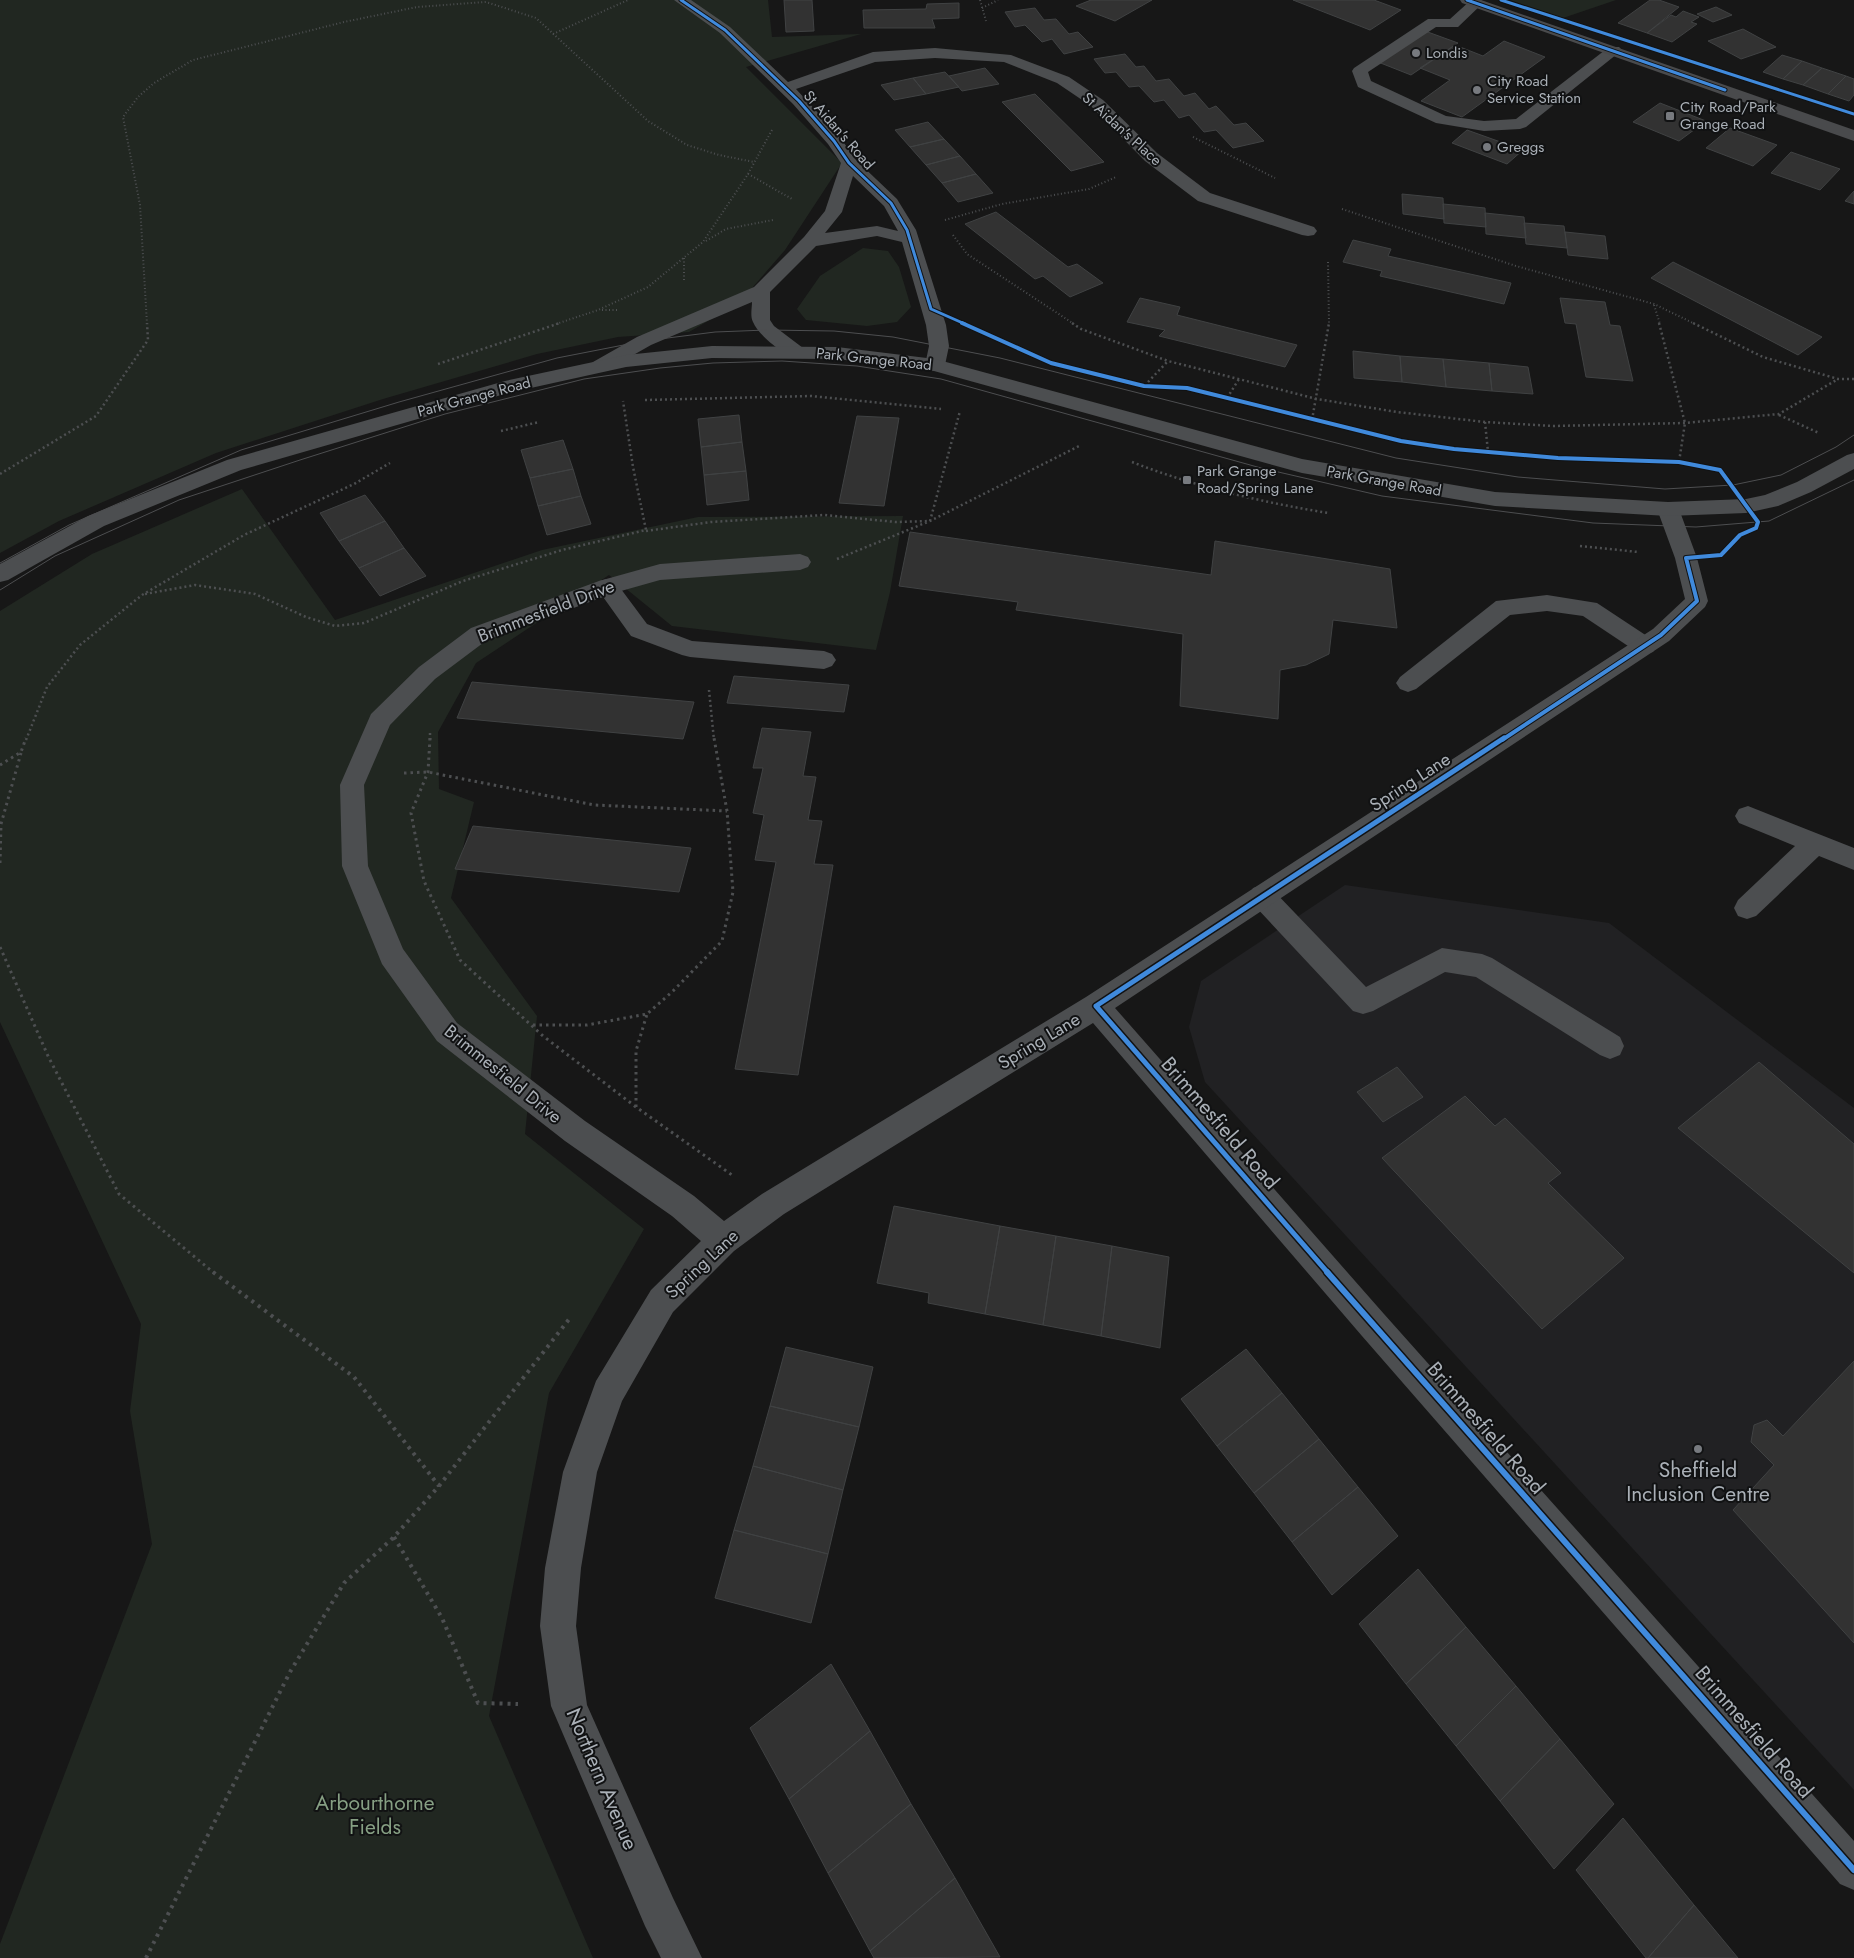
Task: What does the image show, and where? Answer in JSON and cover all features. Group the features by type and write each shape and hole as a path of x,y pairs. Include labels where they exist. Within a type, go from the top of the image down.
{"main road":[{"path":"1472,2 1614,50 1854,136"}],"street":[{"name":"St Aidan's Road","path":"681,0 725,30 799,102 834,141 849,163 891,202 907,230 938,336 939,346 935,365"},
{"path":"1472,2 1453,24 1433,22 1360,71 1364,84 1442,120 1484,126 1520,124 1614,50"},
{"name":"St Aidan's Place","path":"785,88 873,57 935,53 1006,58 1063,80 1097,103 1151,157 1204,197 1308,231"},
{"name":"St Aidan's Road","path":"600,366 644,341 761,291 810,241 833,212 849,163"},
{"path":"810,241 877,231 910,239"},
{"path":"761,291 761,320 767,330 796,352"},
{"name":"Park Grange Road","path":"0,574 96,521 234,465 505,387 626,361 712,352 837,353 935,365 1302,466 1496,499 1668,509 1746,506 1770,501 1804,487 1854,460"},
{"name":"Spring Lane","path":"580,1472 608,1394 662,1301 723,1240 773,1204 1096,1006 1660,636 1697,601 1686,558 1668,509"},
{"name":"Brimmesfield Drive","path":"723,1240 683,1206 575,1131 447,1032 392,956 355,866 352,785 380,720 427,673 479,634 607,587 660,572 800,562"},
{"path":"607,587 639,630 690,649 824,660"},
{"path":"1408,683 1504,607 1547,603 1589,609 1645,646"},
{"path":"1748,816 1854,860"},
{"path":"1747,908 1815,844"},
{"path":"1262,896 1364,1002 1442,960 1482,966 1610,1046"},
{"name":"Brimmesfield Road","path":"1096,1006 1373,1325 1854,1870"},
{"name":"Northern Avenue","path":"580,1472 563,1568 558,1626 569,1706 659,1912 682,1958"}],"path":[{"path":"553,34 628,0"},
{"path":"982,8 998,0"},
{"path":"0,474 96,416 148,340 140,205 123,117 138,97 154,83 193,60 344,22 417,7 486,2 536,18 648,121 687,145 719,155 754,162"},
{"path":"703,242 748,174 781,115 799,102"},
{"path":"1191,136 1279,180"},
{"path":"948,228 943,221 1002,204 1089,189 1127,172 1151,157"},
{"path":"748,174 798,202"},
{"path":"1334,205 1352,214 1516,266 1654,304 1763,357 1838,379 1854,379"},
{"path":"432,366 598,310 648,287 703,242 726,229 780,219"},
{"path":"952,234 967,254 1081,330 1168,361 1317,399 1397,412 1485,422 1553,426 1685,424 1779,414 1838,379"},
{"path":"1312,420 1328,327 1328,258"},
{"path":"1654,304 1685,424 1679,462"},
{"path":"1144,386 1168,361"},
{"path":"1227,398 1238,379"},
{"path":"793,392 811,396 942,409"},
{"path":"643,400 811,396"},
{"path":"632,398 623,401 633,467 646,530"},
{"path":"930,521 960,411 951,410"},
{"path":"1779,414 1824,436"},
{"path":"496,432 542,421"},
{"path":"1485,422 1488,452"},
{"path":"800,562 834,561 930,521 1086,443 1077,440"},
{"path":"0,863 0,824 21,752 47,687 80,645 142,595 244,535 354,484 396,459"},
{"path":"1128,460 1162,475 1263,503 1336,514"},
{"path":"142,595 195,585 255,594 335,626 364,623 462,581 562,550 646,530 711,522 824,515 896,522 930,521"},
{"path":"1574,545 1686,558"},
{"path":"532,1025 587,1026 647,1014 673,991 722,941 733,892 728,811 713,736 709,689 709,651"},
{"path":"430,728 428,772 411,813 424,882 460,960 543,1036 636,1107 773,1204"},
{"path":"0,765 21,752"},
{"path":"357,774 428,772 594,805 728,811"},
{"path":"0,948 48,1056 119,1194 221,1279 354,1377 439,1486"},
{"path":"636,1107 636,1051 647,1014"},
{"path":"146,1958 290,1672 344,1583 394,1537 439,1486 570,1318"},
{"path":"394,1537 442,1618 478,1703 569,1706"}],"shaded area":[{"name":"Sheffield Inclusion Centre","path":"1345,885 1609,923 1854,1108 1854,1790 1205,1082 1189,1027 1201,981"}],"green space":[{"path":"0,0 768,0 772,37 861,34 746,67 842,163 785,250 739,303 689,332 618,337 537,354 383,399 216,453 59,521 0,553"},
{"path":"1510,0 1616,0 1563,18"},
{"path":"863,248 888,251 899,267 911,307 897,322 867,326 806,320 797,309 820,276"},
{"name":"Arbourthorne Fields","path":"242,489 335,620 542,550 698,517 903,516 890,592 876,650 672,626 609,575 476,663 438,732 439,789 474,802 451,898 537,1016 525,1134 644,1229 549,1393 489,1716 593,1958 0,1958 0,1944 152,1544 130,1411 141,1324 0,1022 0,611 92,554"}],"building":[{"path":"784,0 812,0 814,31 786,32"},
{"path":"1091,0 1152,0 1115,21 1076,6"},
{"path":"1293,0 1374,0 1401,10 1370,30"},
{"path":"1650,0 1659,0 1679,7 1647,33 1618,23"},
{"path":"959,3 959,18 932,19 935,28 864,28 863,10 926,9 927,4"},
{"path":"1716,7 1732,15 1713,22 1697,14"},
{"path":"1035,8 1044,20 1056,19 1069,34 1078,32 1093,47 1064,54 1052,39 1042,42 1025,25 1015,27 1005,12"},
{"path":"1683,11 1699,17 1691,22 1697,24 1672,42 1647,33 1671,15 1676,17"},
{"path":"1743,29 1776,47 1741,59 1708,41"},
{"name":"Londis","path":"1425,31 1458,43 1411,75 1378,62"},
{"path":"1504,41 1545,57 1462,117 1421,101 1450,80 1420,68 1455,45 1483,56"},
{"path":"1125,54 1136,67 1144,66 1156,81 1169,79 1184,96 1195,93 1209,109 1216,106 1234,125 1246,123 1264,141 1233,148 1216,130 1204,132 1189,115 1179,118 1164,100 1154,102 1139,86 1129,87 1116,72 1105,73 1094,59"},
{"path":"1782,55 1802,61 1783,79 1763,72"},
{"path":"1802,61 1822,68 1803,85 1783,79"},
{"path":"985,68 999,84 962,91 949,76"},
{"path":"1822,68 1846,76 1828,94 1803,85"},
{"path":"945,72 959,87 926,94 913,78"},
{"path":"1846,76 1854,79 1854,95 1849,101 1828,94"},
{"path":"913,78 926,94 894,100 881,85"},
{"path":"1035,94 1104,162 1071,171 1002,102"},
{"path":"1660,103 1706,121 1679,141 1633,122"},
{"path":"928,122 944,139 910,147 895,130"},
{"path":"1730,128 1777,145 1753,166 1706,148"},
{"name":"Greggs","path":"1467,130 1523,150 1507,164 1452,143"},
{"path":"944,139 960,156 926,165 910,147"},
{"path":"1791,152 1840,169 1820,190 1771,173"},
{"path":"960,156 976,174 942,183 926,165"},
{"path":"976,174 993,193 958,202 942,183"},
{"path":"1854,191 1854,204 1845,201"},
{"path":"1402,194 1443,198 1444,219 1403,214"},
{"path":"1443,204 1485,208 1486,227 1444,223"},
{"path":"996,212 1068,267 1077,264 1103,283 1070,297 1043,276 1035,279 965,224"},
{"path":"1485,213 1524,217 1526,238 1486,234"},
{"path":"1524,223 1564,226 1567,248 1526,244"},
{"path":"1565,232 1605,236 1608,259 1568,255"},
{"path":"1353,240 1391,249 1388,256 1511,283 1504,304 1380,276 1382,271 1343,262"},
{"path":"1673,262 1822,337 1798,355 1651,278"},
{"path":"1140,298 1180,307 1177,315 1297,345 1285,367 1159,336 1165,330 1127,322"},
{"path":"1560,298 1605,302 1610,325 1620,326 1633,381 1586,377 1576,324 1565,323"},
{"path":"1353,351 1400,356 1402,382 1354,378"},
{"path":"1400,356 1443,359 1446,387 1402,382"},
{"path":"1443,359 1489,363 1492,391 1446,387"},
{"path":"1489,363 1528,367 1533,394 1492,391"},
{"path":"739,415 742,442 701,447 698,419"},
{"path":"857,416 899,418 884,506 839,503"},
{"path":"563,440 573,469 530,478 521,450"},
{"path":"742,442 746,471 704,475 701,447"},
{"path":"573,469 581,496 538,506 530,478"},
{"path":"746,471 749,500 707,505 704,475"},
{"path":"365,495 385,521 339,541 320,513"},
{"path":"581,496 591,524 547,535 538,506"},
{"path":"385,521 404,548 359,568 339,541"},
{"path":"910,532 1211,575 1215,541 1390,569 1397,628 1333,620 1329,654 1306,665 1280,670 1278,719 1180,706 1183,634 1016,610 1018,602 899,586"},
{"path":"404,548 426,576 380,596 359,568"},
{"path":"734,676 849,685 844,712 727,703"},
{"path":"472,682 694,702 683,739 457,718"},
{"path":"762,728 811,732 803,776 816,777 808,820 822,821 814,864 833,865 798,1075 735,1069 776,862 755,860 764,815 753,813 763,768 753,768"},
{"path":"473,826 691,848 679,892 455,869"},
{"path":"1759,1062 1854,1144 1854,1273 1678,1128"},
{"path":"1397,1067 1423,1097 1383,1122 1357,1092"},
{"path":"1465,1096 1495,1126 1505,1118 1561,1173 1548,1183 1624,1258 1542,1329 1382,1158"},
{"path":"894,1206 1000,1226 985,1314 928,1303 929,1293 877,1283"},
{"path":"1000,1226 1056,1236 1043,1325 985,1314"},
{"path":"1056,1236 1112,1246 1101,1336 1043,1325"},
{"path":"1112,1246 1169,1257 1160,1348 1101,1336"},
{"path":"786,1347 873,1367 859,1427 770,1406"},
{"path":"1246,1349 1282,1393 1217,1446 1181,1399"},
{"path":"1854,1361 1854,1643 1733,1510 1774,1465 1751,1442 1754,1425 1767,1420 1783,1436"},
{"path":"1282,1393 1319,1439 1254,1493 1217,1446"},
{"path":"770,1406 859,1427 843,1490 753,1466"},
{"path":"1319,1439 1358,1487 1292,1542 1254,1493"},
{"path":"753,1466 843,1490 828,1554 734,1530"},
{"path":"1358,1487 1398,1536 1332,1595 1292,1542"},
{"path":"734,1530 828,1554 811,1623 715,1598"},
{"path":"1418,1569 1466,1627 1406,1684 1359,1624"},
{"path":"1466,1627 1516,1686 1456,1746 1406,1684"},
{"path":"831,1664 870,1731 789,1799 750,1728"},
{"path":"1516,1686 1560,1739 1500,1801 1456,1746"},
{"path":"870,1731 911,1804 828,1873 789,1799"},
{"path":"1560,1739 1614,1804 1554,1869 1500,1801"},
{"path":"911,1804 955,1878 870,1951 828,1873"},
{"path":"1623,1818 1694,1905 1648,1958 1646,1958 1576,1870"},
{"path":"955,1878 1000,1957 874,1958 870,1951"},
{"path":"1694,1905 1738,1958 1648,1958"}],"tram line":[{"path":"0,563 69,525 241,450 399,402 557,358 644,341 715,332 767,330 834,331 893,337 1000,358 1396,458 1518,477 1665,489 1733,485 1781,475 1836,447 1854,435"},
{"path":"0,590 55,556 179,500 300,460 445,414 584,379 660,368 713,363 782,361 857,366 941,379 1261,468 1382,496 1593,523 1696,527 1769,521 1854,480"}],"cycle path":[{"path":"681,0 725,30 799,101 834,141 849,163 891,203 907,230 931,309 1051,363 1144,386 1187,388 1401,441 1454,449 1558,458 1679,462 1720,470 1758,522 1756,528 1740,535 1721,555 1686,558 1697,601 1661,635 1096,1006 1373,1325 1854,1870"},
{"path":"1467,0 1725,90"},
{"path":"1501,0 1854,114"}],"place":[{"name":"Londis","path":"1416,53"},
{"name":"City Road Service Station","path":"1477,90"},
{"name":"City Road/Park Grange Road","path":"1670,116"},
{"name":"Greggs","path":"1487,147"},
{"name":"Park Grange Road/Spring Lane","path":"1187,480"},
{"name":"Sheffield Inclusion Centre","path":"1698,1449"}]}
